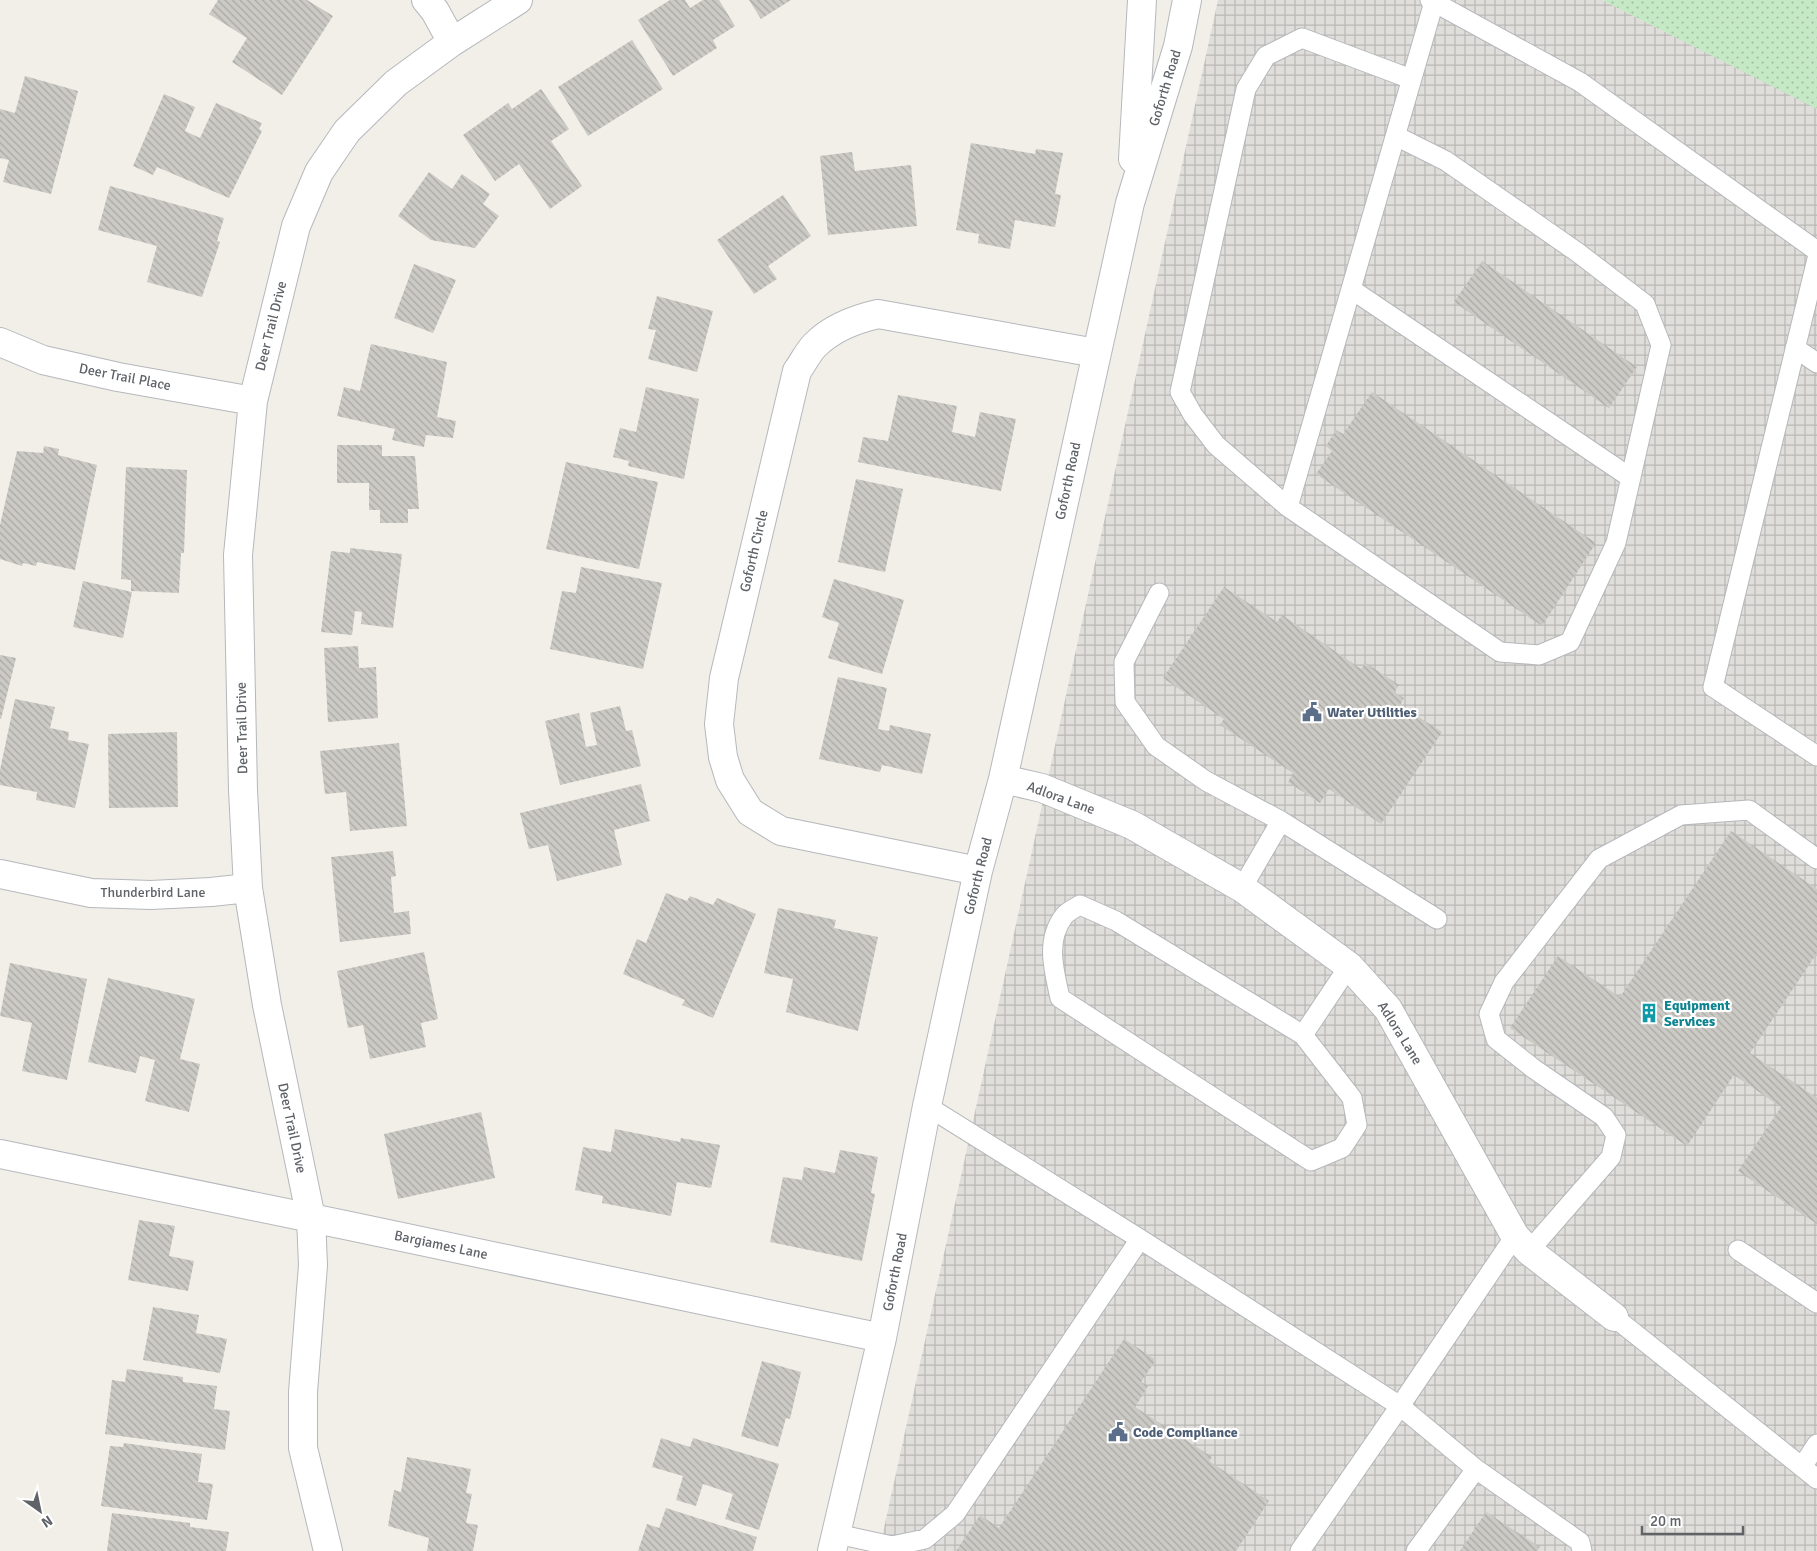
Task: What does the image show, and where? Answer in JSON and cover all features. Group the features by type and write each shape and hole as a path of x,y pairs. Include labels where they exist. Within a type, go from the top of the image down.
{"street":[{"path":"426,0 435,11 452,42"},
{"name":"Deer Trail Drive","path":"328,1551 304,1448 303,1392 313,1265 311,1218 267,1005 248,888 243,790 238,556 253,401 296,226 319,172 347,130 396,83 452,42 518,0"},
{"name":"Goforth Road","path":"1130,203 1142,0"},
{"name":"Goforth Road","path":"835,1543 882,1338 927,1106 978,871 1004,779 1130,203 1178,46 1187,0"},
{"name":"Goforth Circle","path":"978,871 782,831 750,812 730,780 723,757 720,724 724,678 796,371 815,345 839,328 860,318 878,314 1096,353"},
{"name":"Deer Trail Place","path":"0,342 43,360 118,377 253,401"},
{"name":"Adlora Lane","path":"1004,779 1042,788 1132,824 1242,888 1349,966 1388,1009 1522,1243 1614,1317"},
{"name":"Thunderbird Lane","path":"0,874 91,892 151,895 248,888"},
{"name":"Bargiames Lane","path":"0,1154 882,1338"}],"lane":[{"path":"1288,507 1396,136 1432,1 1580,82 1817,251"},
{"path":"1396,136 1446,161 1577,252 1645,304 1661,345 1616,542 1570,642 1539,655 1500,652 1288,507 1216,445 1192,415 1180,392 1246,90 1266,56 1302,38 1411,79"},
{"path":"1817,259 1713,686 1817,756"},
{"path":"1351,289 1631,478"},
{"path":"1795,348 1817,363"},
{"path":"1159,593 1124,662 1124,702 1156,746 1206,781 1281,821 1438,919"},
{"path":"1300,1551 1400,1406 1522,1243 1611,1157 1616,1135 1604,1117 1534,1069 1496,1040 1489,1014 1504,982 1598,859 1680,816 1749,810 1817,859"},
{"path":"1242,888 1281,821"},
{"path":"1080,904 1116,921 1303,1035 1352,1098 1356,1125 1342,1148 1311,1161 1060,998 1052,963 1052,937 1065,914 1080,904"},
{"path":"1303,1035 1349,966"},
{"path":"927,1106 1140,1239 1400,1406 1476,1469 1580,1542 1582,1551"},
{"path":"835,1543 892,1546 925,1539 955,1514 1140,1239"},
{"path":"1738,1250 1817,1303"},
{"path":"1614,1317 1817,1479"},
{"path":"1802,1467 1817,1444"},
{"path":"1416,1551 1476,1469"}],"shaded area":[{"path":"1218,0 1602,0 1817,108 1817,1551 879,1551"}],"green space":[{"path":"1602,0 1817,0 1817,109"}],"building":[{"path":"218,0 307,0 333,16 282,95 232,62 247,38 209,14"},
{"path":"670,0 685,0 690,8 703,0 719,0 735,26 713,40 717,48 673,76 638,20"},
{"path":"749,0 791,0 761,19"},
{"path":"632,40 663,89 588,136 558,87"},
{"path":"25,76 78,91 51,194 3,182 9,160 0,158 0,109 15,113"},
{"path":"541,89 569,129 551,141 582,186 550,209 519,164 495,181 463,135 508,103 512,109"},
{"path":"164,94 195,107 185,131 200,138 216,103 262,123 259,129 262,131 229,198 157,167 153,175 133,166"},
{"path":"971,143 1035,154 1036,149 1063,153 1055,194 1061,195 1055,227 1015,220 1010,249 978,243 979,234 956,230"},
{"path":"852,152 855,171 911,165 917,226 828,235 820,156"},
{"path":"429,172 452,189 462,174 490,194 483,204 499,216 475,248 431,240 398,216"},
{"path":"110,186 224,218 217,241 220,242 202,297 147,282 157,246 98,230"},
{"path":"783,195 811,236 768,266 777,279 754,294 717,240"},
{"path":"1482,261 1637,367 1609,408 1454,302"},
{"path":"414,264 456,280 433,333 394,318"},
{"path":"657,296 713,311 697,372 648,359 656,330 648,329"},
{"path":"371,344 447,362 437,417 456,421 453,438 426,435 424,447 392,440 395,429 337,416 344,387 360,391"},
{"path":"646,387 699,399 684,479 628,466 629,461 613,457 620,428 636,432"},
{"path":"1372,392 1596,543 1542,626 1316,474 1332,451 1326,446 1336,430 1343,434"},
{"path":"898,395 957,406 952,432 975,437 980,412 1016,419 1001,491 858,462 863,437 888,441"},
{"path":"337,445 382,445 382,456 415,456 419,509 408,509 408,523 380,523 380,510 369,510 369,483 337,483"},
{"path":"44,446 59,449 58,455 97,465 75,570 37,562 36,566 23,563 22,566 0,559 0,525 17,451 43,453"},
{"path":"566,462 658,482 639,569 546,549"},
{"path":"126,467 187,470 184,553 181,553 179,593 131,591 131,580 121,579"},
{"path":"856,479 903,489 885,572 838,562"},
{"path":"350,548 402,554 393,628 361,624 362,612 355,611 352,635 321,632 331,551 350,553"},
{"path":"581,567 662,583 643,669 550,649 562,591 576,593"},
{"path":"834,579 904,600 882,674 828,658 839,623 822,617"},
{"path":"83,581 132,592 123,638 73,627"},
{"name":"Water Utilities","path":"1224,587 1277,622 1282,615 1361,669 1366,663 1399,685 1394,692 1404,698 1400,705 1442,732 1381,824 1329,789 1320,803 1288,782 1293,773 1220,725 1224,719 1163,678"},
{"path":"358,646 359,668 376,667 378,718 328,722 324,648"},
{"path":"0,655 16,658 1,719 0,719"},
{"path":"838,677 887,688 878,729 889,731 890,725 931,734 922,774 882,765 880,772 819,759"},
{"path":"15,699 55,707 50,728 69,732 68,740 89,744 75,808 36,800 37,792 0,785 0,770"},
{"path":"620,706 626,731 632,730 641,766 560,785 545,721 579,713 586,747 597,745 590,713"},
{"path":"177,732 178,807 109,808 108,734"},
{"path":"399,743 407,826 350,831 346,792 325,794 320,751"},
{"path":"641,784 650,821 614,830 622,865 557,881 548,845 529,849 520,813"},
{"name":"Equipment Services","path":"1731,831 1817,889 1817,953 1750,1053 1817,1098 1817,1224 1738,1171 1781,1107 1734,1075 1687,1146 1510,1028 1558,956 1620,997"},
{"path":"393,851 396,876 391,877 394,913 409,911 411,934 340,942 331,857"},
{"path":"666,893 687,901 690,896 713,905 717,898 756,914 713,1018 682,1005 685,1000 623,974 637,939 646,943"},
{"path":"778,908 836,920 834,928 878,937 858,1031 786,1012 793,979 764,973"},
{"path":"424,952 438,1019 421,1023 426,1047 370,1059 363,1025 348,1028 337,971"},
{"path":"10,963 87,979 67,1080 22,1071 32,1023 0,1016"},
{"path":"108,978 195,999 180,1059 200,1064 189,1112 145,1101 155,1060 140,1056 136,1073 88,1062"},
{"path":"481,1112 495,1178 398,1199 384,1134"},
{"path":"615,1129 680,1142 681,1138 720,1145 711,1188 677,1182 671,1216 602,1203 603,1196 575,1190 583,1147 611,1152"},
{"path":"840,1150 878,1157 871,1193 875,1194 862,1261 770,1242 783,1177 802,1180 804,1167 835,1173"},
{"path":"139,1220 175,1226 169,1256 194,1261 188,1291 128,1280"},
{"path":"153,1307 199,1315 196,1333 227,1339 220,1373 143,1360"},
{"name":"Code Compliance","path":"1124,1339 1156,1360 1141,1382 1148,1386 1135,1407 1212,1457 1209,1461 1269,1501 1236,1551 956,1551 980,1515 999,1528"},
{"path":"762,1361 801,1372 790,1419 786,1418 778,1447 741,1436"},
{"path":"127,1369 183,1377 183,1382 217,1386 214,1409 230,1411 225,1450 105,1434 112,1380 125,1382"},
{"path":"661,1438 690,1447 693,1438 779,1464 759,1530 725,1519 733,1494 703,1484 696,1506 676,1500 683,1476 652,1467"},
{"path":"124,1443 202,1454 198,1482 213,1484 207,1520 101,1506 110,1446 123,1447"},
{"path":"407,1457 471,1469 466,1493 472,1494 466,1523 478,1525 473,1551 427,1551 429,1538 388,1526 394,1490 401,1492"},
{"path":"666,1508 757,1537 753,1551 638,1551 647,1524 659,1528"},
{"path":"1486,1512 1540,1547 1537,1551 1460,1551"},
{"path":"112,1513 190,1523 190,1527 229,1532 226,1551 107,1551"}],"place":[{"name":"Water Utilities","path":"1312,712"},
{"name":"Equipment Services","path":"1649,1013"},
{"name":"Code Compliance","path":"1118,1432"}]}
